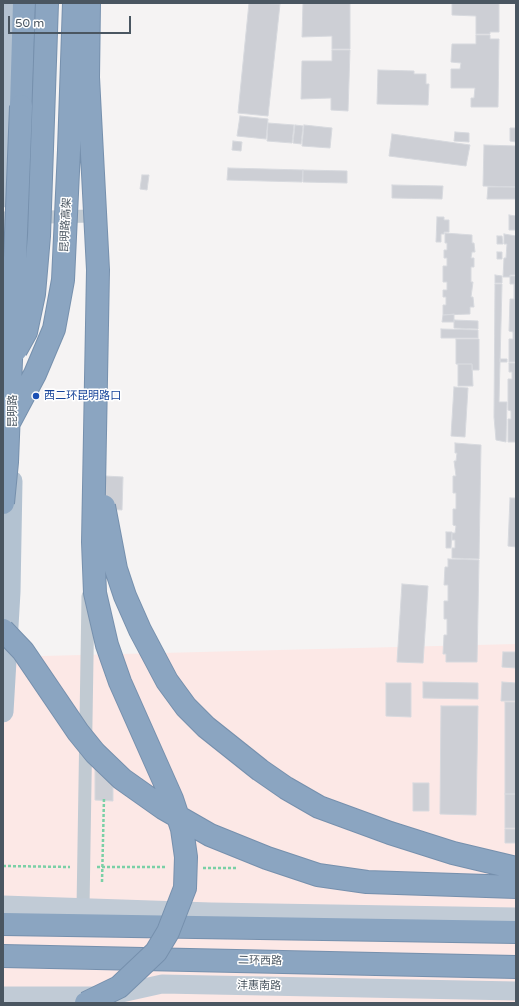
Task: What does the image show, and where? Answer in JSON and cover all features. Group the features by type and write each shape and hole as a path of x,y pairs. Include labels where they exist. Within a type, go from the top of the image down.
{"highway":[{"path":"3,503 7,446 24,3"},
{"path":"3,377 26,332 34,294 39,236 47,3"},
{"name":"昆明路高架","path":"3,434 35,374 54,329 63,280 74,3"},
{"path":"86,1003 119,987 138,972 156,952 168,932 185,888 186,856 182,830 172,799 120,682 107,645 95,593 93,542 98,270 88,77 89,3"},
{"path":"95,441 108,536 116,569 125,596 147,643 167,680 186,707 206,728 232,750 266,775 319,807 390,833 453,853 516,868"},
{"path":"3,630 23,651 78,732 95,754 133,787 163,808 210,835 267,858 318,875 367,882 516,888"},
{"path":"3,924 516,932"},
{"name":"二环西路","path":"3,956 516,967"}],"main road":[{"path":"3,197 10,3"},
{"name":"昆明路","path":"3,230 14,395 10,592 3,712"},
{"path":"3,905 211,912 516,916"},
{"name":"沣惠南路","path":"3,996 104,999 162,984 516,990"}],"street":[{"path":"83,908 91,452 95,3"},
{"path":"3,218 92,216"}],"path":[{"path":"102,882 104,798"}],"shaded area":[{"path":"516,644 516,1003 3,1003 3,657"}],"building":[{"path":"249,3 280,4 268,116 238,113"},
{"path":"303,3 350,3 350,49 332,49 332,36 302,37"},
{"path":"452,3 499,3 499,32 490,32 490,34 476,34 476,16 452,15"},
{"path":"476,35 490,35 490,39 499,39 498,107 471,107 471,98 474,98 475,88 451,88 451,69 460,69 461,63 451,62 452,44 476,44"},
{"path":"332,50 350,50 348,111 331,110 331,98 301,99 302,61 332,61"},
{"path":"378,70 414,71 414,74 426,74 426,84 429,84 428,105 377,104"},
{"path":"240,116 268,119 266,139 237,136"},
{"path":"268,123 294,125 292,143 267,141"},
{"path":"295,125 303,126 301,144 293,143"},
{"path":"304,125 332,128 330,148 302,146"},
{"path":"510,128 516,128 516,142 510,141"},
{"path":"455,132 469,133 469,142 454,141"},
{"path":"392,134 470,145 466,166 389,156"},
{"path":"233,141 242,142 241,151 232,150"},
{"path":"484,145 516,146 516,187 483,186"},
{"path":"228,168 303,170 302,182 227,180"},
{"path":"303,170 347,171 347,183 303,182"},
{"path":"142,175 149,175 147,190 140,189"},
{"path":"392,185 443,186 442,199 392,198"},
{"path":"488,187 516,187 516,199 487,199"},
{"path":"509,215 516,216 516,230 509,230"},
{"path":"437,217 444,217 444,220 449,220 449,232 444,232 444,234 441,234 441,242 436,242"},
{"path":"445,233 472,235 472,243 474,243 475,252 472,252 471,258 474,258 474,267 471,267 471,282 473,282 471,297 473,297 474,307 470,307 470,314 443,315 443,305 446,305 446,297 443,297 443,290 447,290 447,282 443,282 443,266 447,266 447,258 444,258 444,250 447,250"},
{"path":"504,234 516,236 516,275 510,275 510,277 503,277 504,258 506,258 507,244 504,244"},
{"path":"497,236 502,236 503,244 497,244"},
{"path":"497,252 502,252 502,259 497,259"},
{"path":"495,275 502,276 502,283 495,283"},
{"path":"510,276 516,276 516,362 509,362 509,339 513,339 513,332 509,331 510,299 514,299 514,284 510,284"},
{"path":"495,284 502,284 499,402 507,402 506,442 496,440 494,417"},
{"path":"454,314 454,322 442,322 443,315"},
{"path":"454,320 478,321 478,329 454,328"},
{"path":"441,329 478,330 478,338 441,338"},
{"path":"456,339 479,339 479,370 472,370 472,364 456,364"},
{"path":"500,359 507,359 507,362 500,362"},
{"path":"509,363 516,363 516,442 508,442 508,419 511,419 511,411 508,410 508,379 512,379 512,372 509,372"},
{"path":"458,364 472,364 473,386 458,386"},
{"path":"454,387 468,388 465,437 451,436"},
{"path":"455,443 481,445 479,559 452,558 452,548 455,548 455,540 452,540 452,533 455,533 456,526 453,525 453,509 456,509 456,493 453,493 453,476 456,476 454,461 456,461 457,453 455,453"},
{"path":"105,476 123,477 122,510 105,509"},
{"path":"510,498 516,498 516,547 508,546"},
{"path":"446,532 452,532 451,548 446,548"},
{"path":"448,559 479,560 477,662 446,662 446,654 443,654 444,635 447,635 447,619 444,619 444,601 448,601 448,585 444,585 445,567 448,567"},
{"path":"402,584 428,586 423,663 397,662"},
{"path":"503,652 516,652 516,668 502,667"},
{"path":"423,682 478,683 478,699 423,698"},
{"path":"502,682 516,683 516,701 501,701"},
{"path":"386,683 411,683 411,717 386,716"},
{"path":"505,702 516,702 516,794 505,794"},
{"path":"441,706 478,706 476,815 440,814"},
{"path":"95,767 113,777 113,801 95,800"},
{"path":"413,783 429,783 429,811 413,811"},
{"path":"505,794 516,794 516,828 505,828"},
{"path":"505,829 516,829 516,843 505,843"}],"place":[{"name":"西二环昆明路口","path":"36,396"}]}
